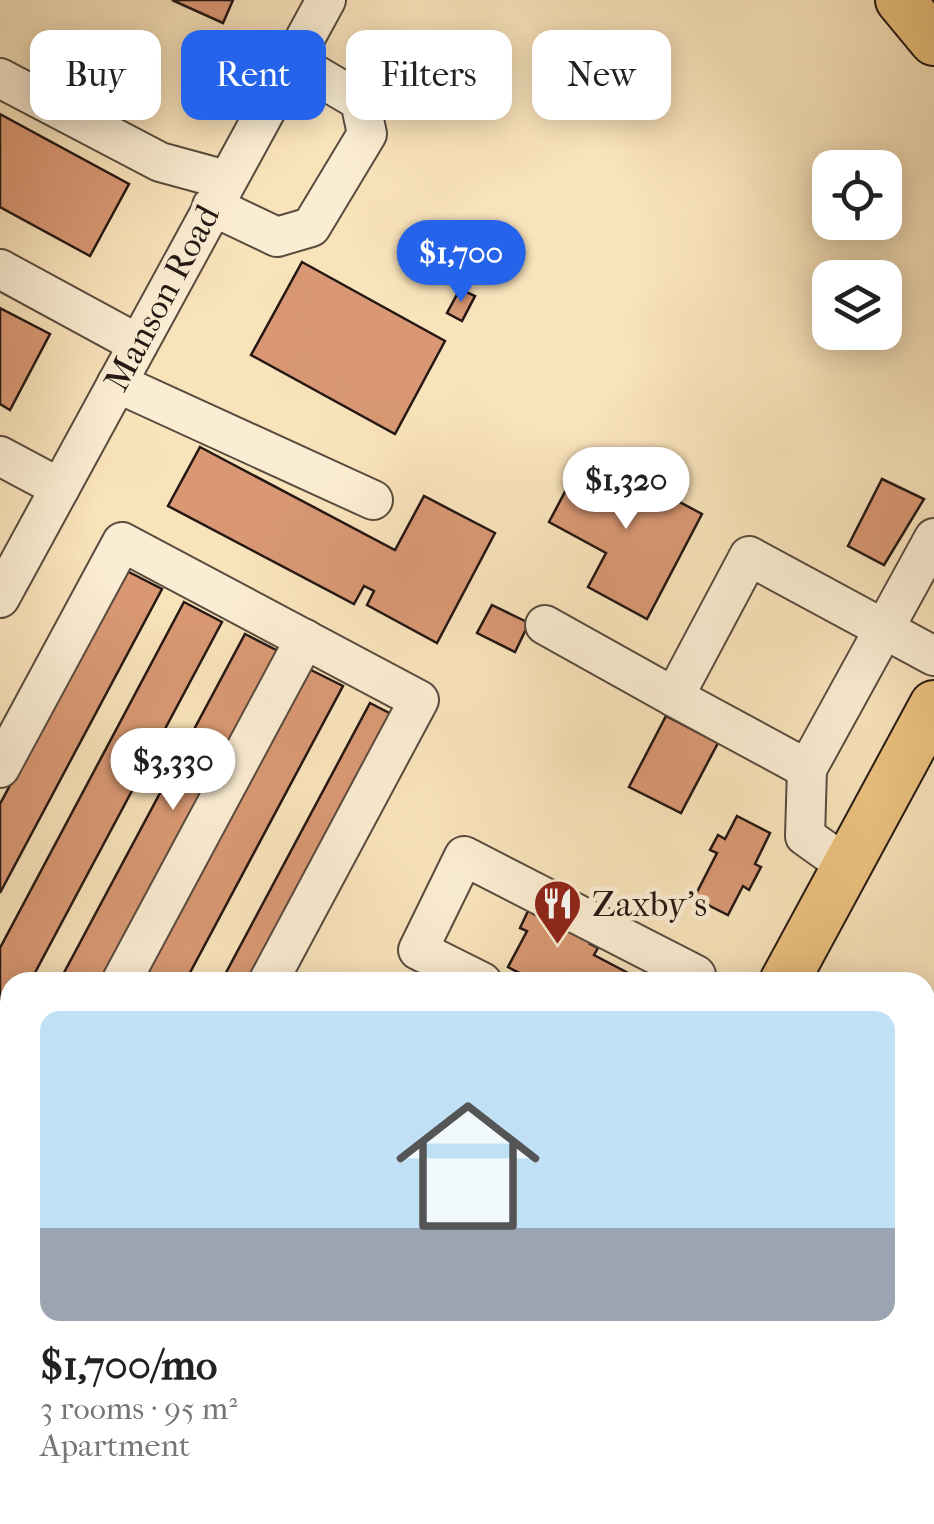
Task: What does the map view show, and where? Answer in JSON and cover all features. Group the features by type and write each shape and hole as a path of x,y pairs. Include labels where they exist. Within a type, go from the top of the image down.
{"main road":[{"path":"900,0 934,41"},
{"path":"789,972 934,705"}],"street":[{"name":"Manson Road","path":"309,30 326,0"},
{"path":"0,78 219,193 277,236 311,227 367,134 360,101 326,81"},
{"name":"Manson Road","path":"0,598 259,120"},
{"path":"0,269 138,344"},
{"path":"117,383 373,500"},
{"path":"0,456 60,488"},
{"path":"847,866 806,836 807,770 934,538"},
{"path":"0,768 122,542 419,700 273,972"},
{"path":"674,697 749,556 934,656"},
{"path":"545,626 807,770"},
{"path":"126,972 305,639"},
{"path":"462,972 418,950 464,856 692,972"}],"building":[{"path":"172,0 233,0 223,23"},
{"path":"0,114 129,184 90,256 0,207"},
{"path":"302,262 445,341 395,434 251,355"},
{"path":"460,289 475,296 462,321 447,313"},
{"path":"0,308 50,334 10,410 0,404"},
{"path":"200,447 395,550 424,496 495,533 437,643 367,605 374,591 364,586 354,604 168,506"},
{"path":"586,452 702,514 647,619 588,587 606,553 549,522"},
{"path":"882,479 924,499 884,565 848,546"},
{"path":"125,570 162,589 0,893 0,804"},
{"path":"184,602 222,622 35,972 0,972 0,948"},
{"path":"492,605 529,623 515,652 477,633"},
{"path":"245,634 282,653 112,972 64,972"},
{"path":"305,667 343,686 190,972 142,972"},
{"path":"370,703 397,717 260,972 226,972"},
{"path":"666,716 718,743 681,813 629,787"},
{"path":"737,816 770,833 755,864 761,867 749,890 743,886 728,915 694,898 717,853 710,850 718,835 725,839"},
{"name":"Zaxby's","path":"528,911 569,932 571,928 593,939 590,944 598,948 594,955 626,972 518,972 508,967 527,931 520,928"}],"place":[{"name":"Zaxby's","path":"557,946"}]}
